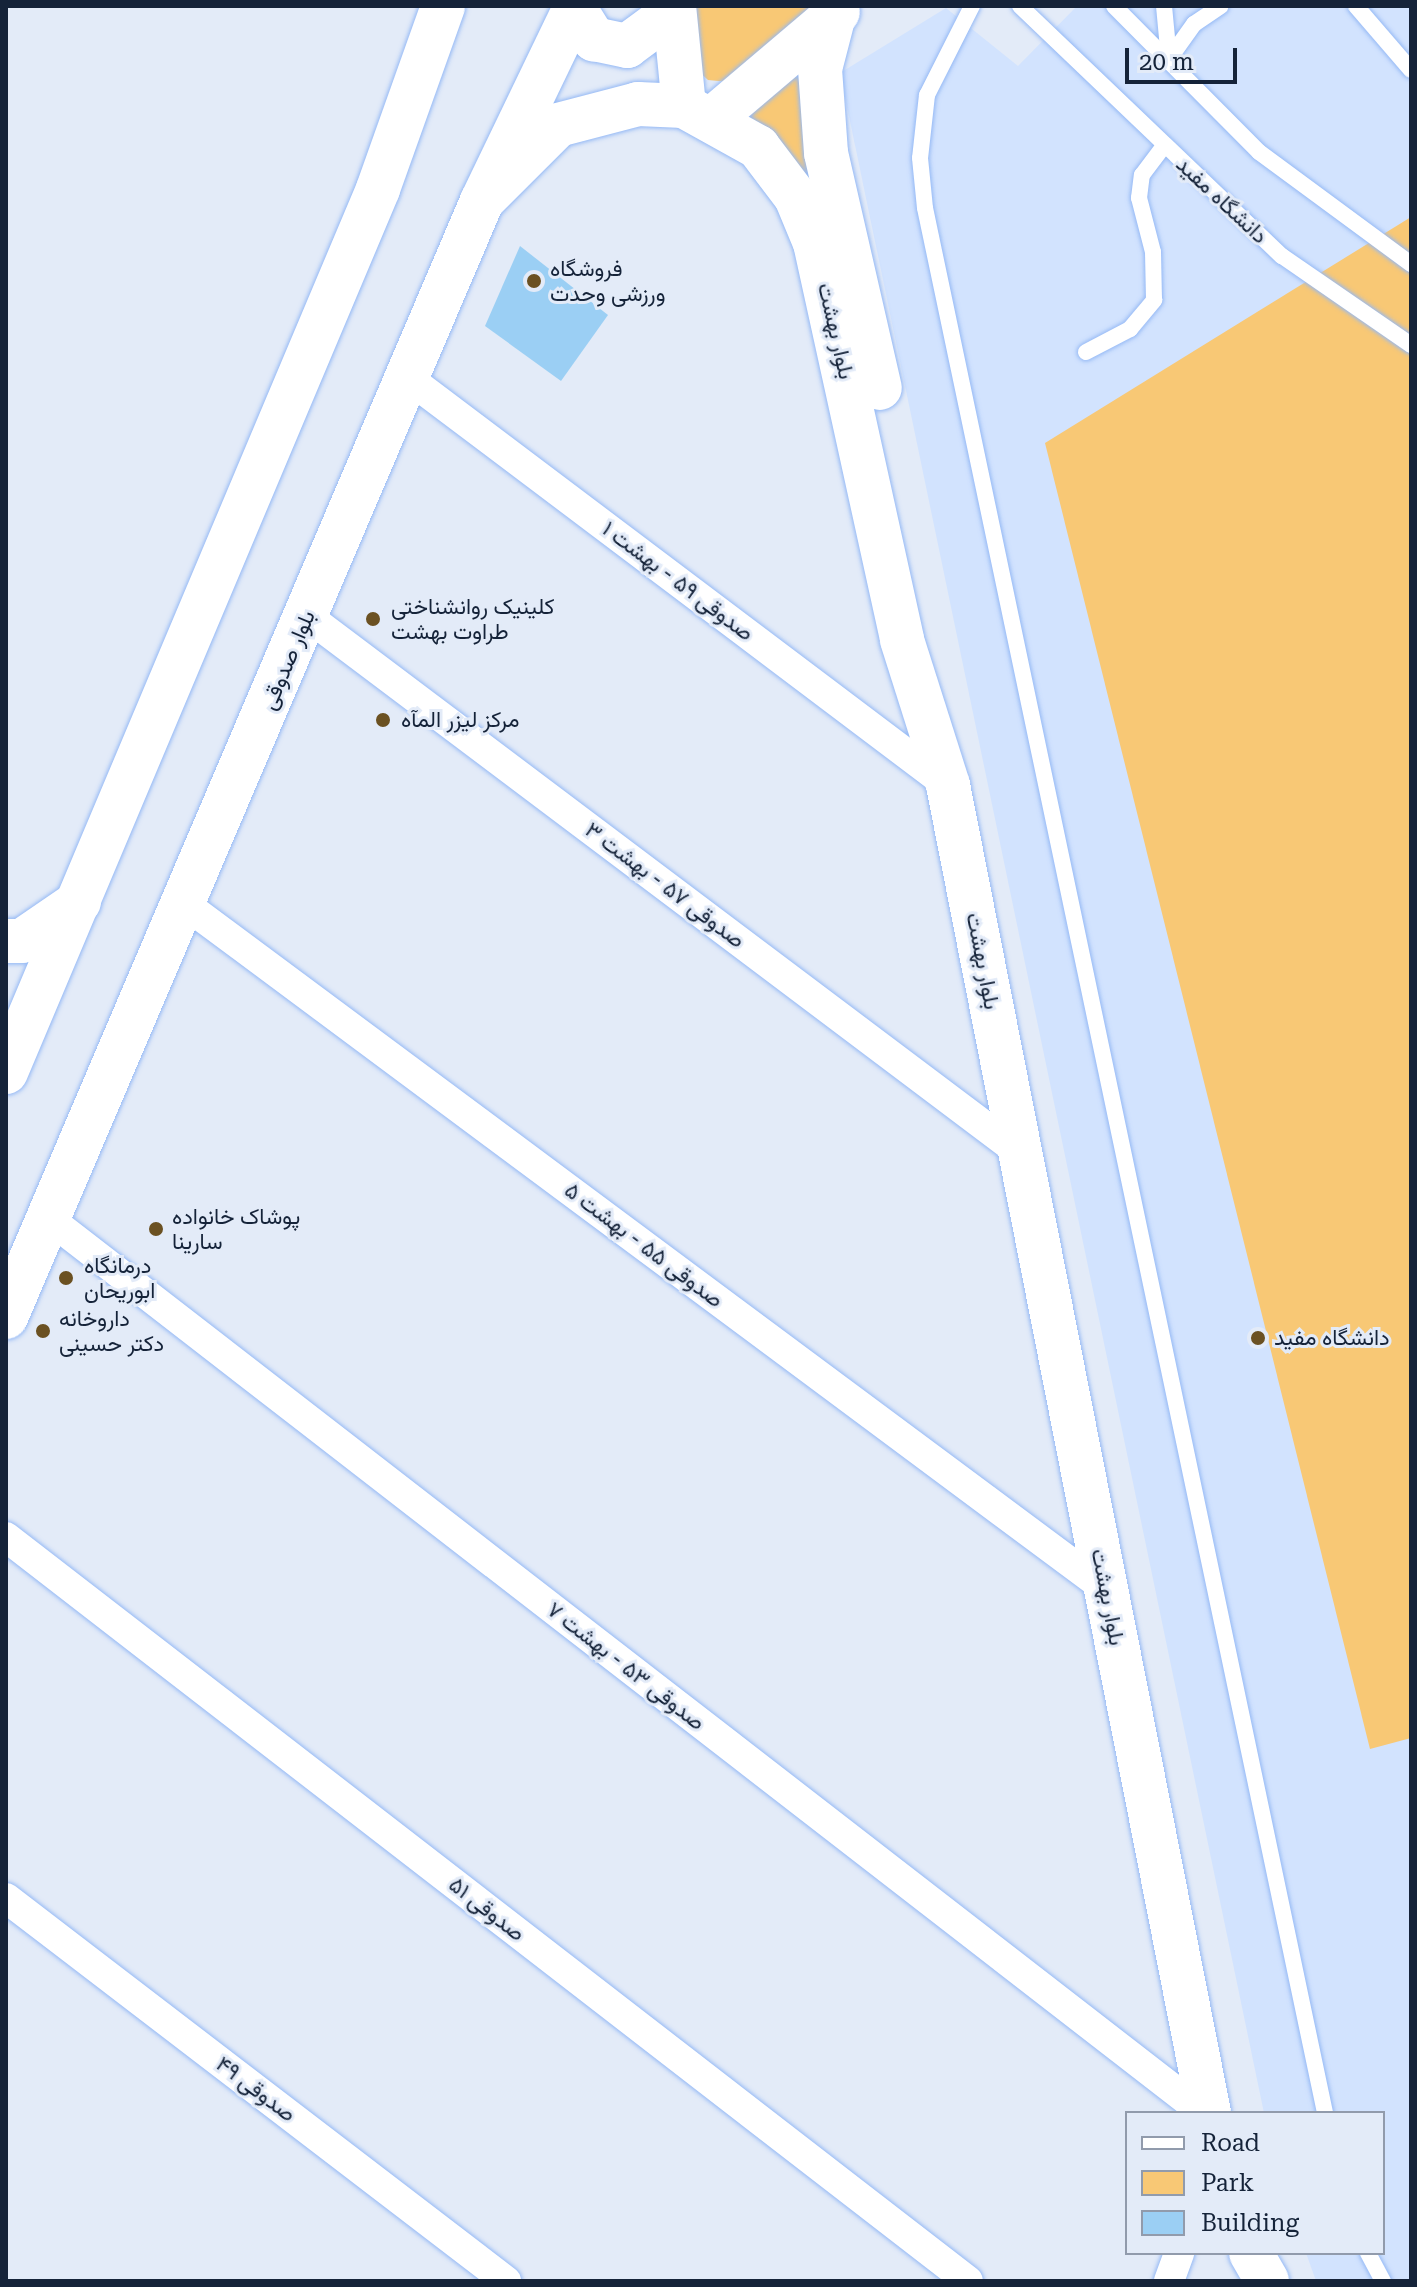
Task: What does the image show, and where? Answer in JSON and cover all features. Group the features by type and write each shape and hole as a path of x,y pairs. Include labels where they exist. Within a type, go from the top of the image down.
{"street":[{"path":"6,1072 378,189 443,6"},
{"path":"576,7 594,39 627,46 674,9 698,113"},
{"name":"بلوار صدوقی","path":"6,1317 482,201 576,7"},
{"path":"482,201 558,125 638,104 698,113 840,10"},
{"name":"بلوار بهشت","path":"840,10 820,69 826,153 931,638 976,782 1235,2111"},
{"name":"بلوار بهشت","path":"698,113 780,170 815,243 902,640 948,785 1023,1155 1207,2111"},
{"name":"صدوقی ۵۹ - بهشت ۱","path":"408,378 948,785"},
{"name":"صدوقی ۵۷ - بهشت ۳","path":"307,616 1023,1155"},
{"path":"6,941 22,941 79,902"},
{"name":"صدوقی ۵۵ - بهشت ۵","path":"182,902 1106,1589"},
{"name":"صدوقی ۵۳ - بهشت ۷","path":"48,1218 1204,2111"},
{"name":"صدوقی ۵۱","path":"6,1537 968,2281"},
{"name":"صدوقی ۴۹","path":"6,1898 506,2281"},
{"path":"1169,2281 1178,2255"},
{"path":"1252,2255 1267,2281"},
{"path":"1286,2255 1300,2281"}],"lane":[{"path":"972,6 927,95 920,158 925,208 1325,2111"},
{"name":"دانشگاه مفید","path":"1020,6 1282,256 1411,345"},
{"path":"1114,6 1259,152 1411,264"},
{"path":"1164,6 1169,59"},
{"path":"1169,59 1194,24 1221,6"},
{"path":"1356,6 1411,70"},
{"path":"1086,352 1130,329 1154,300 1153,252 1139,198 1142,175 1164,146"},
{"path":"1369,2255 1383,2281"}],"shaded area":[{"name":"دانشگاه مفید","path":"1077,6 1411,6 1411,2281 1316,2281 1307,2255 1385,2255 1385,2111 1264,2111 840,73 946,8 1018,66"}],"green space":[{"path":"688,6 818,6 729,82 708,80 694,67"},
{"path":"813,53 819,201 740,111"},
{"path":"1411,217 1411,1738 1370,1749 1045,443"}],"building":[{"name":"فروشگاه ورزشی وحدت","path":"520,246 608,315 561,381 485,326"}],"place":[{"name":"فروشگاه ورزشی وحدت","path":"534,281"},
{"name":"کلینیک روانشناختی طراوت بهشت","path":"373,619"},
{"name":"مرکز لیزر المآه","path":"383,720"},
{"name":"پوشاک خانواده سارینا","path":"156,1229"},
{"name":"درمانگاه ابوریحان","path":"66,1278"},
{"name":"داروخانه دکتر حسینی","path":"43,1331"},
{"name":"دانشگاه مفید","path":"1258,1338"}]}
